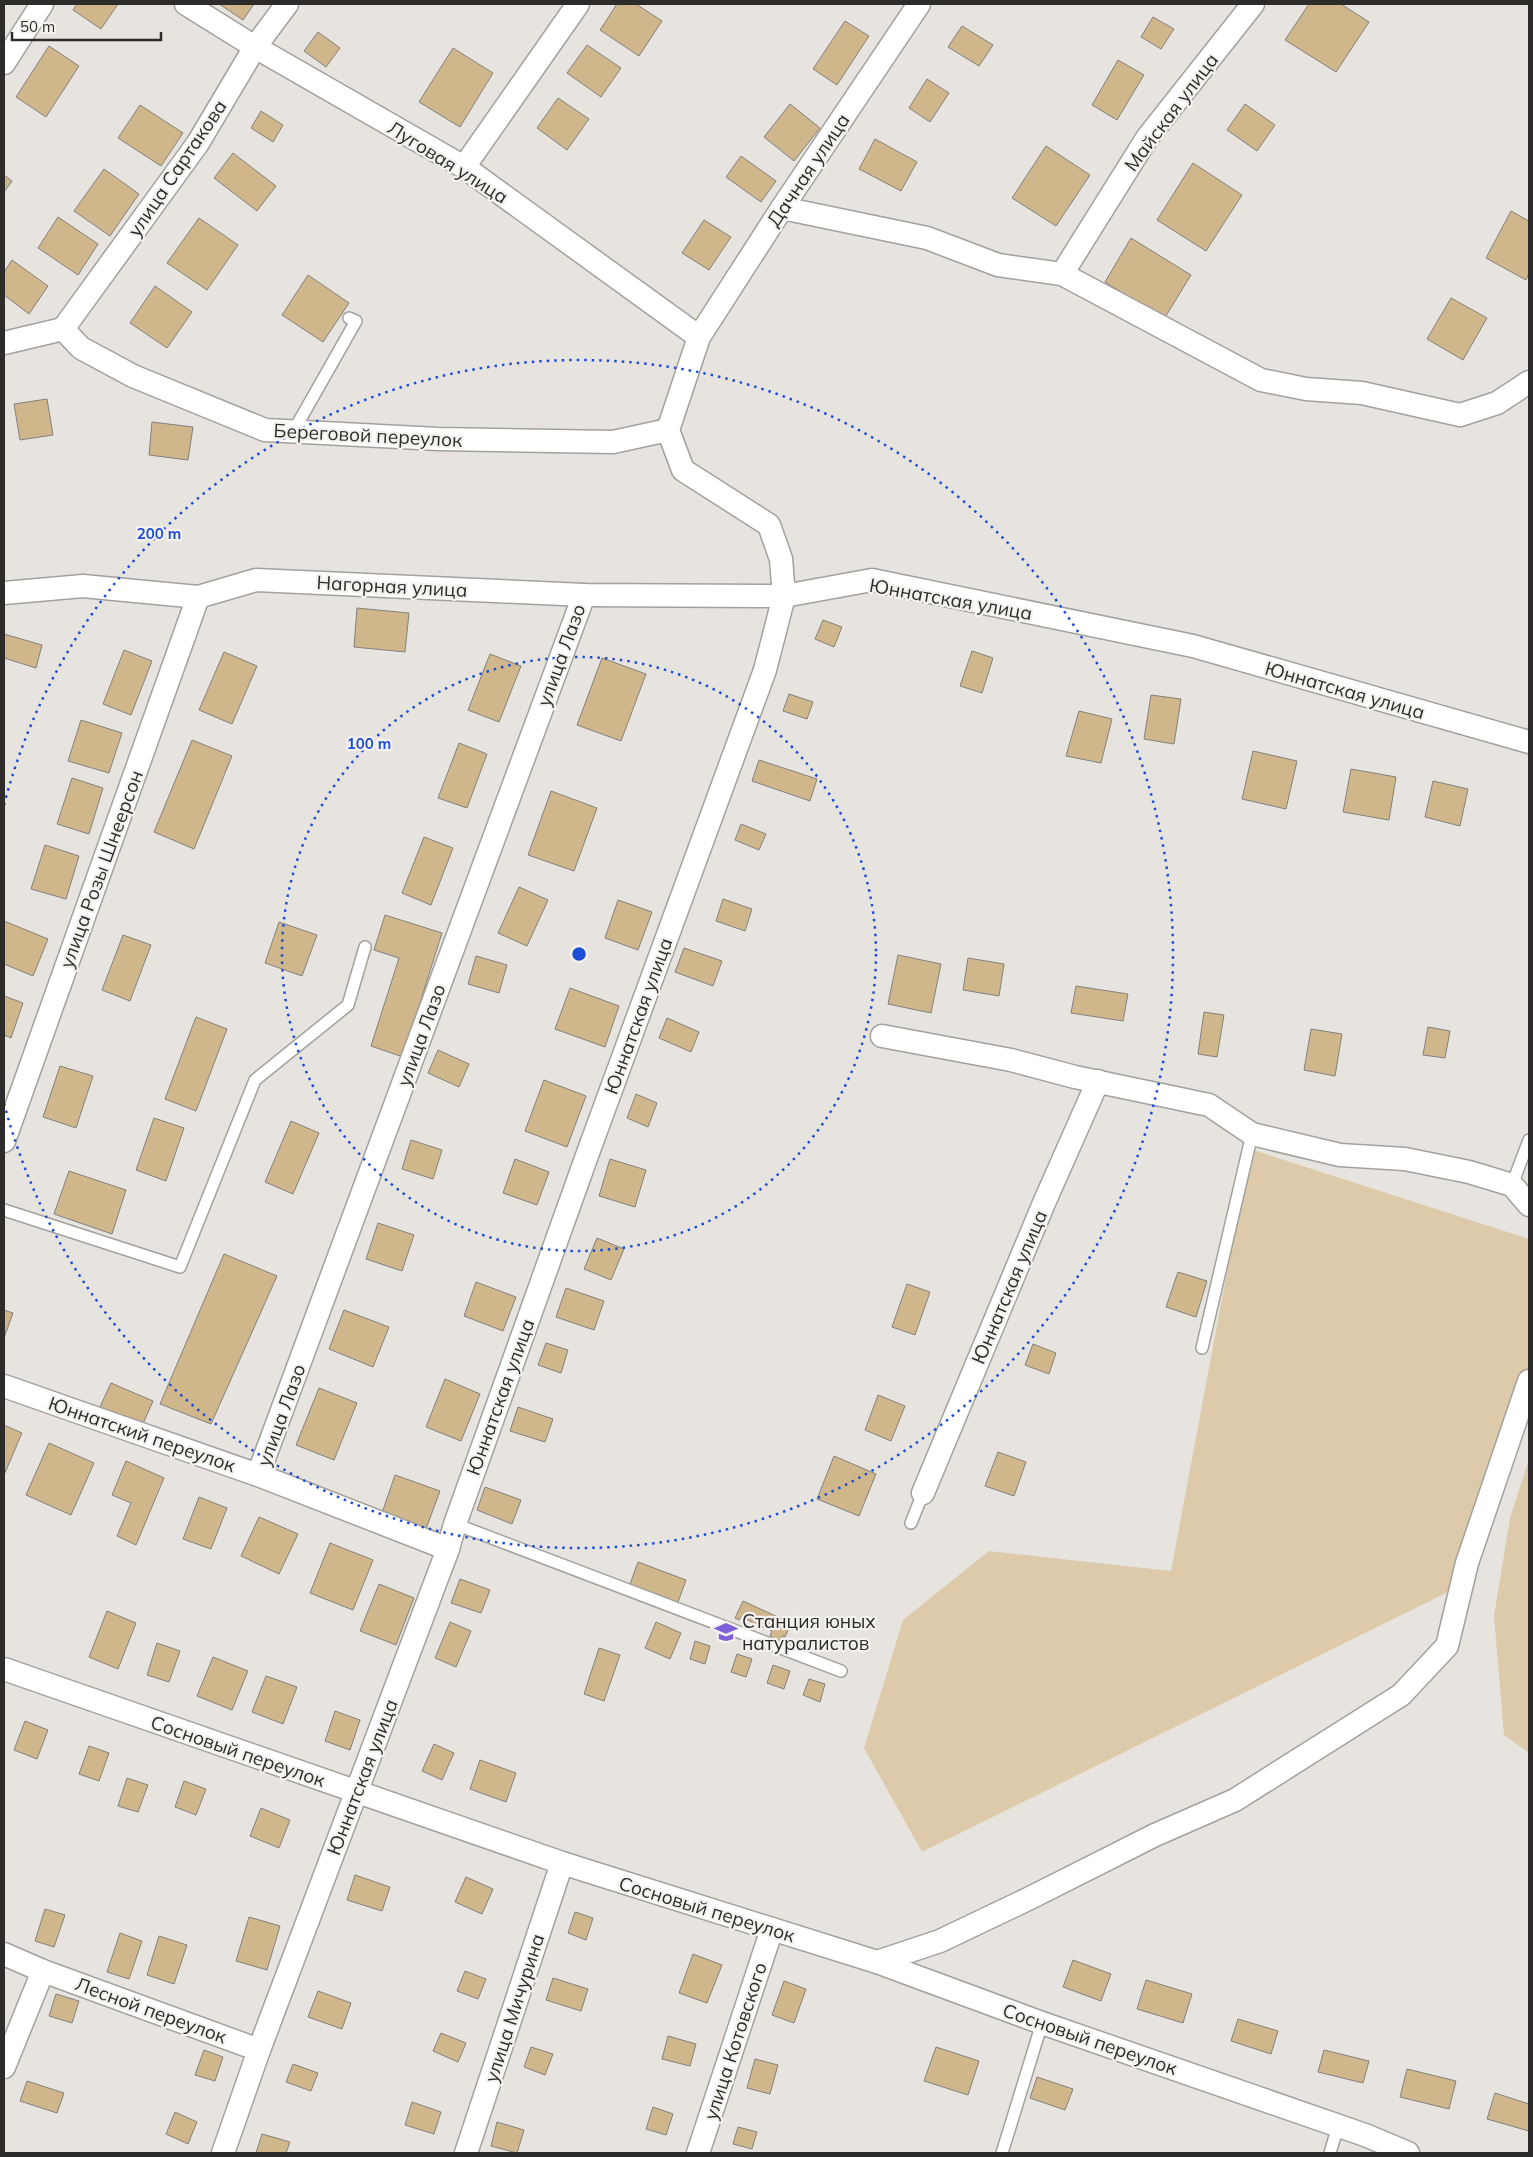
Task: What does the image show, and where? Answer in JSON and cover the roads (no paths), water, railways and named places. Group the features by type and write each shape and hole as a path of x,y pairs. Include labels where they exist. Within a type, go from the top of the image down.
{"street":[{"path":"4,63 42,4"},
{"name":"Луговая улица","path":"186,4 255,48 464,167 699,337"},
{"name":"улица Сартакова","path":"63,330 198,143 255,48 287,4"},
{"path":"464,167 578,4"},
{"name":"Дачная улица","path":"668,430 699,337 782,208 919,4"},
{"name":"Майская улица","path":"1062,274 1147,138 1252,4"},
{"path":"782,208 927,238 998,265 1062,274 1262,380 1306,388 1362,393 1460,415 1497,403 1529,382"},
{"path":"4,343 63,330"},
{"name":"Береговой переулок","path":"63,330 81,348 133,376 265,430 438,439 613,442 668,430"},
{"path":"668,430 683,470 769,526 781,559 784,596"},
{"name":"Нагорная улица","path":"4,593 83,586 198,597 256,580 584,595 784,596"},
{"name":"Юннатская улица","path":"222,2153 448,1549 454,1524 588,1150 765,670 784,596 872,580 1192,646 1529,742"},
{"name":"улица Лазо","path":"258,1475 584,595"},
{"name":"улица Розы Шнеерсон","path":"4,1141 198,597"},
{"path":"882,1036 1011,1060 1209,1105 1252,1134 1340,1155 1405,1159 1469,1172 1512,1185 1529,1205"},
{"name":"Юннатская улица","path":"923,1493 1044,1203 1098,1081"},
{"path":"877,1962 940,1941 1155,1835 1235,1800 1401,1695 1447,1646 1467,1563 1529,1381"},
{"name":"Юннатский переулок","path":"4,1386 258,1475 448,1549"},
{"name":"Сосновый переулок","path":"4,1669 356,1793 562,1863 877,1962 1042,2023 1338,2126 1408,2153"},
{"name":"улица Мичурина","path":"466,2153 562,1863"},
{"name":"улица Котовского","path":"698,2153 772,1929"},
{"name":"Лесной переулок","path":"4,1954 43,1971 259,2050"},
{"path":"4,2066 43,1971"}],"lane":[{"path":"293,432 356,321 349,318"},
{"path":"4,1210 180,1267 255,1080 348,1005 365,947"},
{"path":"1202,1348 1252,1134"},
{"path":"1512,1185 1529,1140"},
{"path":"911,1523 923,1493"},
{"path":"454,1524 841,1671"},
{"path":"1002,2153 1042,2023"},
{"path":"1330,2153 1338,2126"}],"place":[{"name":"Станция юных натуралистов","path":"726,1632"}]}
